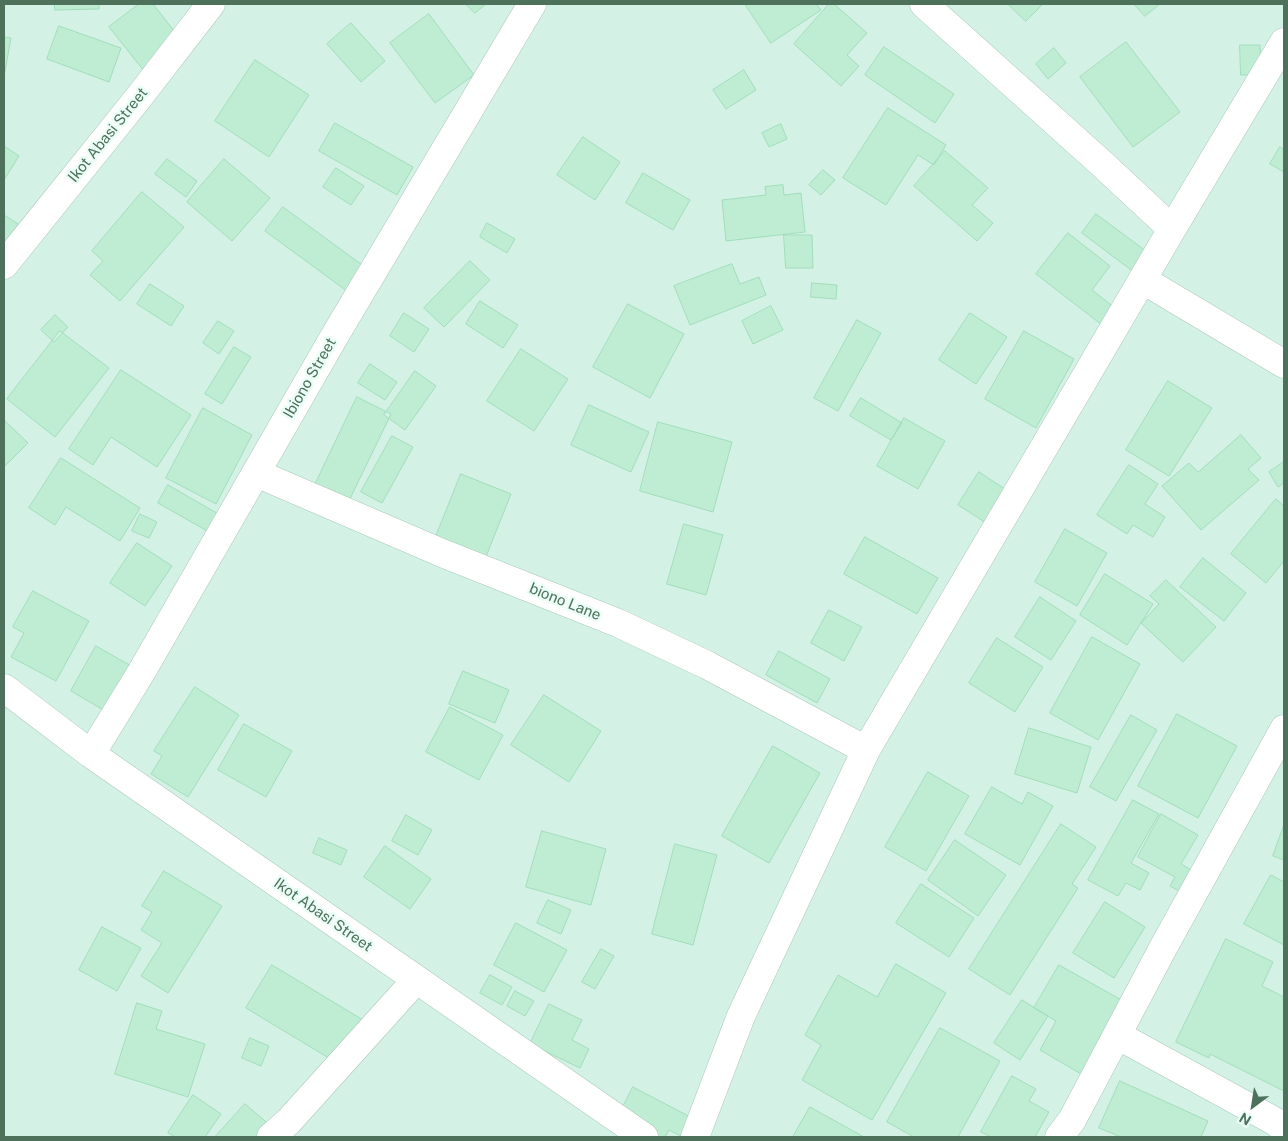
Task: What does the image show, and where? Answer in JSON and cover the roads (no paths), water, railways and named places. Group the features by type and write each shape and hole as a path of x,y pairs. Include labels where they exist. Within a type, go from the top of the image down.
{"street":[{"name":"Ikot Abasi Street","path":"4,265 211,4"},
{"name":"Ibiono Street","path":"91,754 142,671 334,337 532,4"},
{"path":"924,4 1172,228"},
{"path":"695,1137 741,1016 866,750 1172,228 1284,42"},
{"path":"1143,280 1284,364"},
{"name":"biono Lane","path":"256,473 442,553 618,623 707,665 866,750"},
{"name":"Ikot Abasi Street","path":"4,688 91,754 644,1137"},
{"path":"1060,1137 1072,1120 1163,948 1284,729"},
{"path":"271,1137 289,1121 416,980"},
{"path":"1117,1035 1284,1128"}]}
